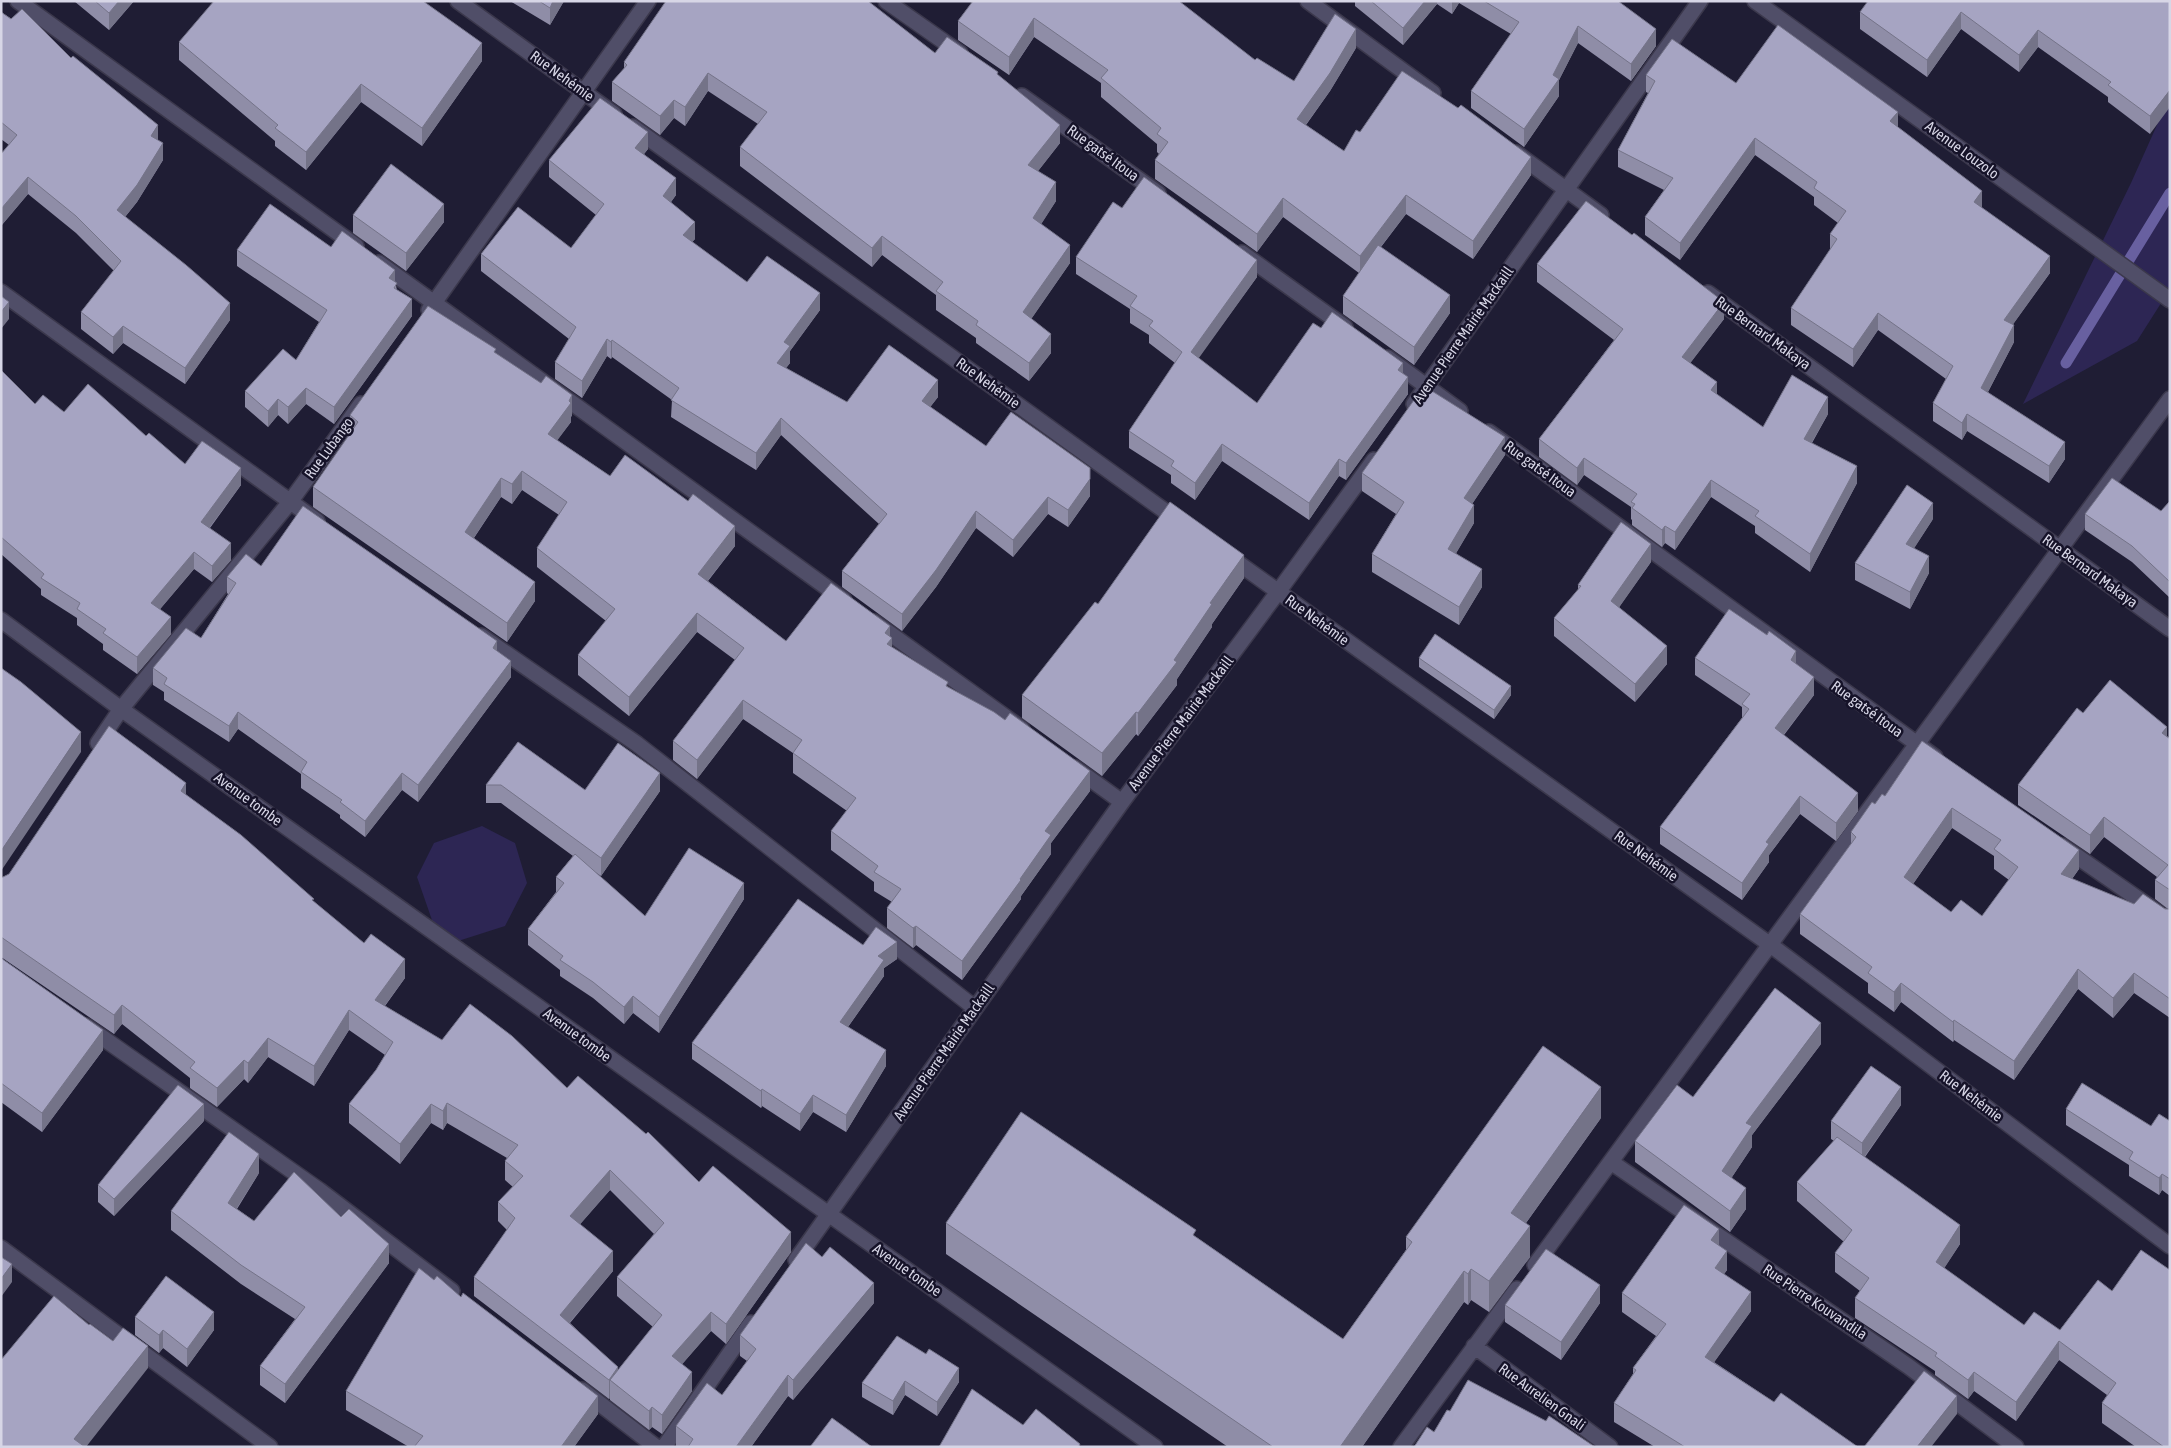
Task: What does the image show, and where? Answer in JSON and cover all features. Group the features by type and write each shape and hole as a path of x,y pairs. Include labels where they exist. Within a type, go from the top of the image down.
{"street":[{"path":"18,1 1034,738"},
{"name":"Rue Nehémie","path":"458,1 1190,528"},
{"path":"422,319 648,1"},
{"path":"886,1 974,62"},
{"path":"1308,1 1449,104"},
{"name":"Avenue Pierre Mairie Mackaill","path":"1404,418 1700,1"},
{"name":"Avenue Louzolo","path":"1755,1 2170,300"},
{"name":"Rue gatsé Itoua","path":"1006,85 1167,200"},
{"path":"1504,144 1614,225"},
{"path":"1232,246 1354,334"},
{"name":"Rue Bernard Makaya","path":"1694,282 2170,629"},
{"path":"1,292 330,530"},
{"name":"Rue gatsé Itoua","path":"1378,351 1949,767"},
{"name":"Rue Lubango","path":"89,758 122,708 290,502 371,391"},
{"path":"1401,1447 1772,946 1916,744 2170,399"},
{"name":"Avenue Pierre Mairie Mackaill","path":"789,1271 1122,802 1381,450"},
{"name":"Rue Nehémie","path":"1214,546 1772,946 2170,1246"},
{"name":"Avenue tombe","path":"1,620 828,1215 1155,1447"},
{"path":"468,626 637,744 975,1008"},
{"path":"1066,762 1122,802"},
{"path":"2047,836 2170,921"},
{"path":"74,1018 319,1190 460,1297"},
{"name":"Rue Pierre Kouvandila","path":"1611,1162 1908,1366 2016,1447"},
{"path":"1,1248 270,1447"},
{"path":"664,1447 760,1311"},
{"name":"Rue Aurelien Gnali","path":"1474,1346 1610,1447"},
{"path":"570,1381 656,1447"}],"shaded area":[{"path":"2170,96 2170,289 2137,341 2023,404 2131,183"},
{"path":"482,826 515,843 527,883 505,926 455,942 433,923 417,877 434,843"}],"building":[{"path":"95,1 119,1 109,13"},
{"path":"214,1 423,1 482,43 422,128 361,84 306,152 275,128 278,125 179,42"},
{"path":"539,1 553,1 550,8"},
{"path":"666,1 868,1 935,53 947,37 998,72 997,74 1060,125 1028,165 1056,182 1033,218 1070,245 1023,312 1051,334 1029,363 976,325 978,321 936,291 943,282 882,236 872,248 740,147 767,112 708,73 685,107 674,100 660,116 612,82 627,65 624,62"},
{"path":"973,1 1179,1 1255,60 1257,58 1294,81 1335,14 1356,29 1330,73 1297,119 1344,151 1356,130 1360,132 1402,71 1458,108 1461,105 1531,157 1473,241 1406,195 1360,256 1283,198 1257,234 1155,160 1168,142 1157,134 1161,128 1101,78 1108,70 1034,18 1009,57 958,21"},
{"path":"1371,1 1425,1 1403,28"},
{"path":"1484,1 1618,1 1656,29 1631,64 1578,26 1553,75 1559,79 1524,129 1471,91 1519,22"},
{"path":"1868,1 2170,1 2170,90 2150,116 2108,85 2111,82 2038,30 2019,55 1961,12 1927,60 1860,12"},
{"path":"22,9 71,58 73,56 158,125 151,136 163,143 137,185 117,210 230,303 185,368 123,326 113,337 81,312 121,261 76,216 28,177 1,209 1,154 17,135 1,122 1,12 11,19"},
{"path":"1778,25 1898,112 1890,121 1982,191 1974,202 2050,256 2004,320 2014,325 1981,388 2065,442 2049,466 1967,414 1962,423 1933,403 1953,366 1878,313 1853,349 1791,308 1837,239 1830,234 1846,211 1814,188 1817,182 1755,138 1680,243 1645,217 1673,178 1618,150 1655,81 1646,75 1672,39 1736,83"},
{"path":"600,98 648,132 635,148 676,178 663,196 695,222 683,235 747,282 767,256 820,293 784,342 790,346 777,363 847,402 889,345 938,380 922,401 986,446 1011,412 1090,468 1090,479 1068,510 1048,497 1013,540 976,511 936,570 902,614 842,571 887,514 781,418 756,453 671,400 679,388 612,340 611,342 607,339 582,381 555,362 576,327 481,254 518,207 571,248 604,204 549,160"},
{"path":"391,164 444,204 406,253 353,215"},
{"path":"1144,177 1257,260 1191,352 1257,403 1313,323 1321,328 1332,312 1403,363 1398,370 1408,377 1346,463 1339,459 1309,503 1222,444 1195,483 1171,466 1174,461 1129,431 1182,352 1149,326 1153,321 1130,306 1137,296 1076,257 1113,202 1122,208"},
{"path":"1586,201 1632,235 1634,233 1724,302 1682,357 1717,382 1711,390 1763,427 1792,375 1828,397 1804,439 1857,466 1810,554 1755,516 1759,511 1711,480 1675,532 1665,526 1662,530 1632,508 1635,504 1631,502 1637,494 1584,458 1577,468 1539,439 1623,329 1537,264"},
{"path":"270,204 331,247 342,231 395,270 389,278 397,283 394,288 412,299 334,407 306,388 288,407 278,399 268,411 245,391 283,349 296,360 327,310 237,250"},
{"path":"1378,245 1450,295 1414,347 1343,296"},
{"path":"1,296 9,302 1,312"},
{"path":"428,306 496,349 494,352 541,383 546,376 572,395 569,401 571,403 548,434 610,476 625,455 688,501 693,494 735,526 698,574 786,641 831,583 890,626 885,633 892,638 887,644 948,682 946,686 1005,720 1010,713 1090,771 1045,831 1051,835 962,961 916,926 913,928 887,908 901,889 874,872 878,866 831,831 856,798 793,753 802,740 743,700 697,760 673,741 744,648 697,613 629,697 578,655 615,609 537,548 567,502 522,471 512,484 501,478 465,532 535,582 507,623 313,487 358,422 350,415"},
{"path":"1,370 35,404 43,395 64,412 88,384 146,436 149,433 185,464 202,441 241,468 201,522 231,543 212,566 194,552 151,603 171,617 137,657 103,633 106,629 77,609 80,603 41,578 44,574 1,537"},
{"path":"1424,386 1505,437 1464,498 1474,505 1448,549 1482,569 1459,607 1372,554 1404,502 1362,473"},
{"path":"2112,478 2161,511 2170,501 2170,582 2132,546 2085,514"},
{"path":"1907,485 1933,503 1906,544 1929,556 1910,592 1855,563"},
{"path":"1170,502 1244,555 1210,603 1212,604 1174,660 1177,662 1138,713 1136,712 1102,753 1022,695 1095,602 1098,604"},
{"path":"303,506 497,641 493,648 511,661 418,785 402,773 365,821 340,802 342,800 301,772 307,762 238,712 229,726 164,684 167,678 153,668 186,628 201,638 236,583 227,577 246,554 261,566"},
{"path":"1621,522 1651,544 1611,601 1667,646 1635,684 1554,618 1581,586 1578,585"},
{"path":"1729,609 1767,635 1769,631 1796,651 1791,660 1814,677 1775,728 1858,793 1836,823 1800,796 1766,842 1769,844 1742,883 1660,827 1749,709 1742,704 1750,694 1695,658"},
{"path":"1435,634 1511,686 1494,710 1419,658"},
{"path":"1,668 21,682 81,732 1,851"},
{"path":"2110,680 2167,727 2162,733 2170,739 2170,890 2155,880 2168,865 2104,817 2090,835 2018,785 2077,708 2083,713"},
{"path":"109,726 186,783 181,791 241,835 314,899 312,900 364,943 371,934 405,959 375,1000 442,1040 470,1004 512,1036 567,1088 578,1076 646,1134 648,1132 699,1182 713,1166 791,1232 726,1324 711,1312 672,1356 692,1372 662,1415 652,1407 649,1411 610,1380 662,1315 617,1277 664,1223 610,1170 570,1216 613,1251 560,1315 618,1367 609,1380 474,1277 515,1218 498,1202 523,1176 505,1161 518,1145 447,1103 443,1111 431,1104 400,1144 349,1104 376,1070 393,1042 349,1010 314,1066 268,1038 248,1063 244,1060 217,1088 190,1068 195,1062 122,1005 114,1015 1,937 1,878 9,874"},
{"path":"1922,741 2079,850 2061,874 2134,904 2143,894 2165,909 2170,909 2170,999 2134,973 2113,998 2078,969 2014,1061 1954,1020 1953,1022 1901,983 1894,992 1868,973 1872,967 1800,914 1856,837 1851,832 1872,802 1875,804 1882,794 1885,796","holes":["1952,808 2001,840 1994,849 2018,867 1982,916 1961,900 1951,912 1904,877"]},
{"path":"518,742 585,790 618,743 660,773 601,858 501,785 486,785"},
{"path":"689,848 744,883 659,1017 633,996 624,1007 593,982 560,960 563,956 528,929 564,883 556,877 575,854 645,916"},
{"path":"798,899 863,945 876,927 897,942 878,956 884,960 840,1022 886,1050 846,1115 813,1095 800,1114 762,1089 761,1091 692,1043"},
{"path":"1,958 103,1030 42,1113 1,1083"},
{"path":"1775,988 1821,1023 1746,1123 1752,1126 1722,1171 1746,1188 1730,1211 1635,1141 1677,1085 1693,1097"},
{"path":"1543,1046 1601,1087 1511,1213 1530,1226 1489,1281 1471,1269 1468,1274 1464,1271 1340,1447 1273,1447 946,1223 1021,1112 1196,1230 1193,1235 1343,1339 1412,1242 1406,1237"},
{"path":"1871,1066 1901,1087 1862,1143 1831,1121"},
{"path":"2082,1083 2151,1126 2159,1114 2170,1121 2170,1179 2162,1174 2159,1178 2129,1159 2133,1152 2066,1109"},
{"path":"178,1085 204,1104 114,1199 98,1185"},
{"path":"229,1132 259,1154 228,1203 254,1221 294,1172 341,1217 349,1209 389,1244 285,1384 260,1366 305,1307 241,1265 171,1211"},
{"path":"1837,1137 1960,1225 1936,1262 2024,1325 2034,1312 2060,1330 2098,1280 2112,1291 2141,1250 2170,1270 2170,1447 2164,1447 2102,1403 2116,1383 2059,1341 2016,1402 1974,1372 1968,1380 1935,1356 1937,1353 1855,1298 1869,1278 1835,1253 1852,1230 1797,1182"},
{"path":"1684,1205 1719,1229 1711,1240 1727,1251 1715,1268 1751,1292 1705,1357 1774,1402 1781,1393 1858,1447 1685,1447 1614,1403 1636,1370 1633,1368 1666,1324 1622,1293"},
{"path":"806,1243 822,1257 830,1247 874,1283 793,1380 788,1375 736,1447 688,1447 693,1439 676,1426 707,1383 722,1395 756,1349 740,1335"},
{"path":"1546,1249 1600,1285 1561,1342 1505,1305"},
{"path":"1,1257 12,1264 1,1279"},
{"path":"419,1268 434,1280 437,1276 461,1297 463,1293 598,1396 561,1447 414,1447 423,1436 346,1391"},
{"path":"166,1276 214,1312 187,1349 163,1330 159,1335 135,1317"},
{"path":"54,1296 89,1325 113,1341 123,1328 148,1346 74,1439 85,1447 1,1447 1,1360"},
{"path":"897,1336 926,1354 929,1349 959,1368 937,1402 905,1381 893,1401 862,1383"},
{"path":"1924,1371 1957,1396 1917,1447 1864,1447"},
{"path":"1468,1380 1546,1421 1549,1416 1595,1447 1414,1447 1427,1427 1434,1432 1447,1410 1450,1411"},
{"path":"972,1389 1023,1425 1036,1409 1080,1444 1080,1447 939,1447"},
{"path":"832,1418 872,1447 810,1447"}],"waterway":[{"path":"2066,363 2170,193"}]}
